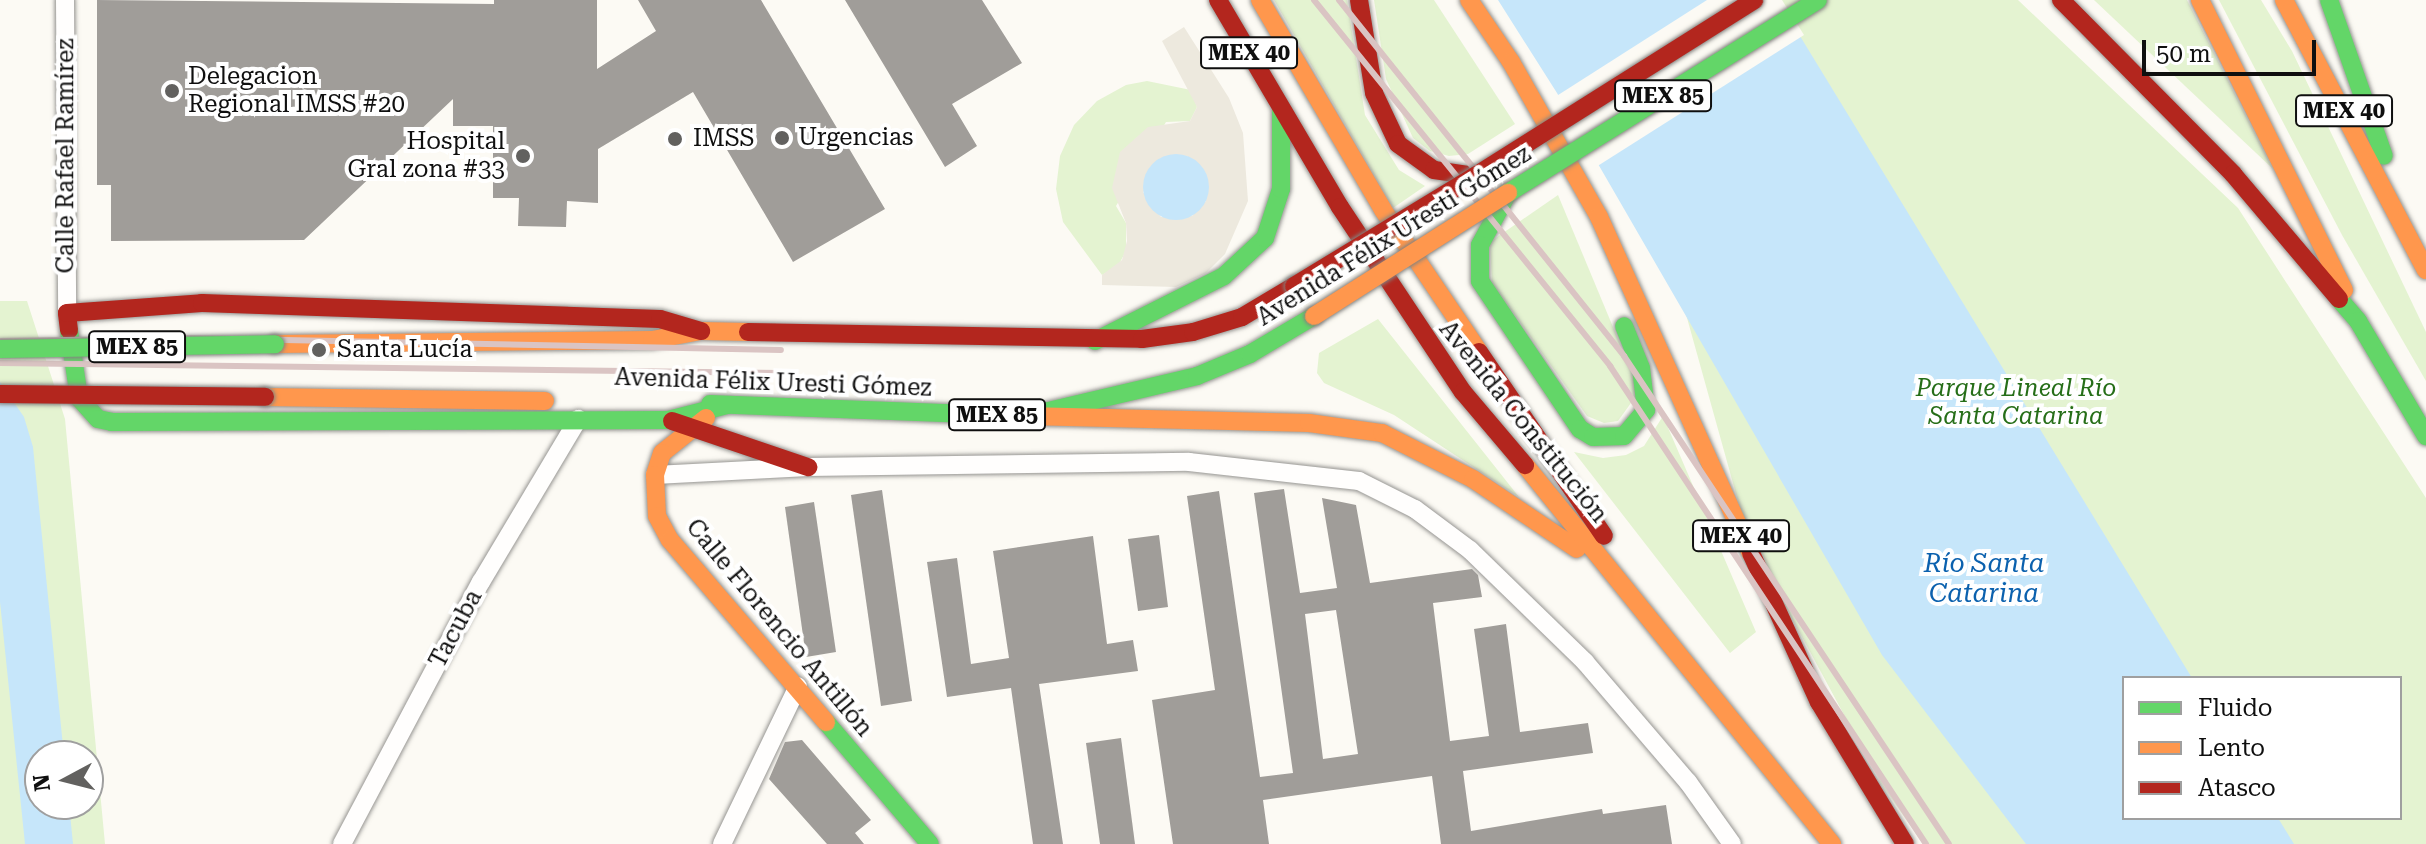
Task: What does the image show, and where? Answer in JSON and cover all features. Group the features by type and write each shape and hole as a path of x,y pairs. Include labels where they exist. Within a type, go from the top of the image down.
{"main road":[{"name":"Avenida Constitución","path":"1218,0 1406,311 1463,392 1626,584 1832,844"},
{"path":"1260,0 1330,125 1436,291 1573,485 1626,584"},
{"path":"1359,0 1374,93 1398,144 1434,170 1475,176"},
{"name":"MEX 40","path":"1469,0 1511,62 1599,217 1819,702 1905,844"},
{"name":"Avenida Félix Uresti Gómez","path":"0,349 652,340 701,331 1095,341 1193,332 1242,317 1475,176 1754,0"},
{"name":"Avenida Félix Uresti Gómez","path":"0,394 661,401 1027,416 1197,376 1250,354 1818,0"},
{"path":"2061,0 2233,174 2358,321"},
{"path":"2200,0 2306,204 2358,321 2426,436"},
{"name":"MEX 40","path":"2284,0 2426,270"},
{"path":"2329,0 2360,77 2402,222"},
{"path":"1095,341 1224,276 1265,238 1281,189 1280,106"},
{"path":"1508,193 1480,245 1480,281 1580,429 1606,440 1624,436 1646,410 1641,368 1609,279 1599,217"},
{"path":"701,331 660,319 202,303 67,313 79,398 98,419 112,422 668,420 727,405"},
{"path":"655,475 662,453 693,427 727,405"},
{"path":"1027,416 1309,423 1382,433 1473,479 1626,584"},
{"path":"668,420 808,467"},
{"name":"Calle Florencio Antillón","path":"655,475 657,516 670,540 930,844"}],"street":[{"name":"Calle Rafael Ramírez","path":"65,0 67,313"},
{"name":"Tacuba","path":"342,844 481,582 578,419"},
{"path":"655,475 808,467 1189,462 1359,481 1415,509 1470,550 1585,662 1688,782 1732,844"},
{"path":"722,844 798,686"}],"green space":[{"path":"1274,0 1347,0 1365,115 1399,170 1425,186 1393,208"},
{"path":"1374,0 1434,0 1515,124 1468,154 1449,156 1430,151 1413,138 1386,79"},
{"name":"Parque Lineal Río Santa Catarina","path":"1500,0 2018,0 2238,208 2426,498 2426,844 1923,844 1882,785 1748,537 1672,264"},
{"path":"2094,0 2187,0 2273,169"},
{"path":"2219,0 2261,0 2292,51 2426,332 2426,381 2342,235"},
{"path":"1147,81 1191,90 1197,107 1190,121 1166,122 1116,206 1126,223 1126,251 1118,266 1102,275 1063,222 1056,189 1060,156 1074,125 1097,101 1126,85"},
{"path":"1558,195 1633,375 1636,396 1618,421 1604,423 1587,416 1492,283 1490,242"},
{"path":"0,301 27,301 65,419 95,740 24,740 24,820 103,820 105,844 0,844"},
{"path":"1378,319 1519,497 1394,415 1324,383 1317,373 1319,353"},
{"path":"1663,416 1756,632 1730,653 1574,452 1603,458 1626,455 1644,446"}],"shaded area":[{"path":"1184,27 1229,98 1243,133 1248,201 1225,254 1206,273 1176,287 1102,285 1102,275 1122,260 1127,241 1126,223 1112,188 1120,152 1148,127 1190,121 1197,107 1162,41","holes":["1187,156 1204,170 1206,201 1192,216 1161,217 1143,192"]}],"water":[{"name":"Río Santa Catarina","path":"1498,0 1778,0 2191,676 2122,676 2122,820 2279,820 2294,844 2026,844 1882,655 1557,93"},
{"path":"1176,154 1189,156 1199,164 1207,174 1207,200 1199,210 1189,218 1176,220 1163,218 1153,210 1145,200 1143,187 1145,174 1153,164 1163,156"},
{"path":"0,382 24,417 33,447 62,740 24,740 24,820 71,820 73,844 25,844 0,602"}],"pier":[{"path":"1707,0 1782,0 1804,35 1596,167 1555,97"}],"building":[{"path":"97,0 494,4 494,0 597,0 597,69 656,31 638,0 761,0 885,209 793,262 693,92 598,149 598,203 567,201 566,227 518,226 519,198 493,198 493,126 453,126 453,99 304,240 111,241 111,185 97,185"},
{"path":"845,0 982,0 1022,63 952,104 977,146 945,167"},
{"path":"1284,489 1300,593 1337,588 1322,498 1356,505 1370,583 1472,569 1478,575 1482,597 1433,603 1450,741 1489,736 1474,629 1506,624 1520,732 1588,723 1593,753 1463,771 1471,831 1602,809 1603,814 1666,805 1672,844 1441,844 1432,776 1263,800 1269,844 1173,844 1152,700 1215,690 1187,496 1219,491 1260,777 1293,773 1254,493","holes":["1336,610 1358,754 1323,759 1305,614"]},
{"path":"882,490 912,701 881,706 851,495"},
{"path":"814,502 836,652 806,657 785,507"},
{"path":"1159,535 1168,607 1138,611 1128,539"},
{"path":"1093,536 1107,644 1133,640 1138,671 1039,684 1063,844 1033,844 1011,688 947,697 927,562 957,558 971,664 1009,658 993,551"},
{"path":"1121,738 1135,844 1100,844 1086,743"},
{"path":"802,740 871,820 855,833 864,844 827,844 769,779 785,742"}],"railway":[{"path":"1314,0 1610,366 1926,844"},
{"path":"1339,0 1624,356 1949,844"},
{"path":"0,341 183,338 781,350"},
{"path":"0,363 780,373"}],"traffic: fast":[{"path":"1508,193 1818,0"},
{"path":"2329,0 2384,156"},
{"path":"1095,341 1224,276 1265,238 1281,189 1281,111"},
{"path":"1508,193 1480,245 1480,281 1580,429 1593,437 1624,436 1646,410 1641,368 1624,326"},
{"path":"2339,299 2358,321 2426,436"},
{"path":"710,404 1027,416 1197,376 1250,354 1314,316"},
{"path":"69,330 79,398 98,419 112,422 668,420 727,405"},
{"path":"0,349 275,344"},
{"path":"826,722 930,844"}],"traffic: slow":[{"path":"1260,0 1383,210 1479,352"},
{"path":"1469,0 1511,62 1599,217 1751,553"},
{"path":"2200,0 2344,290"},
{"path":"2284,0 2426,270"},
{"path":"1314,316 1508,193"},
{"path":"275,344 652,340 701,331 748,332"},
{"path":"265,397 545,401"},
{"path":"1027,416 1309,423 1382,433 1473,479 1577,549"},
{"path":"706,418 662,453 655,475 657,516 670,540 826,722"},
{"path":"1525,465 1832,844"}],"traffic: jam":[{"path":"1218,0 1340,207 1463,392 1525,465"},
{"path":"1359,0 1374,93 1398,144 1434,170 1475,176"},
{"path":"1475,176 1754,0"},
{"path":"2061,0 2233,174 2339,299"},
{"path":"1294,286 1475,176"},
{"path":"748,332 1142,339 1193,332 1242,317 1294,286"},
{"path":"69,330 67,313 202,303 660,319 701,331"},
{"path":"1479,352 1604,536"},
{"path":"0,394 265,397"},
{"path":"672,421 808,467"},
{"path":"1751,553 1819,702 1905,844"}],"place":[{"name":"Delegacion Regional IMSS #20","path":"172,91"},
{"name":"Urgencias","path":"782,138"},
{"name":"IMSS","path":"675,139"},
{"name":"Hospital Gral zona #33","path":"523,156"},
{"name":"Santa Lucía","path":"319,350"}]}
